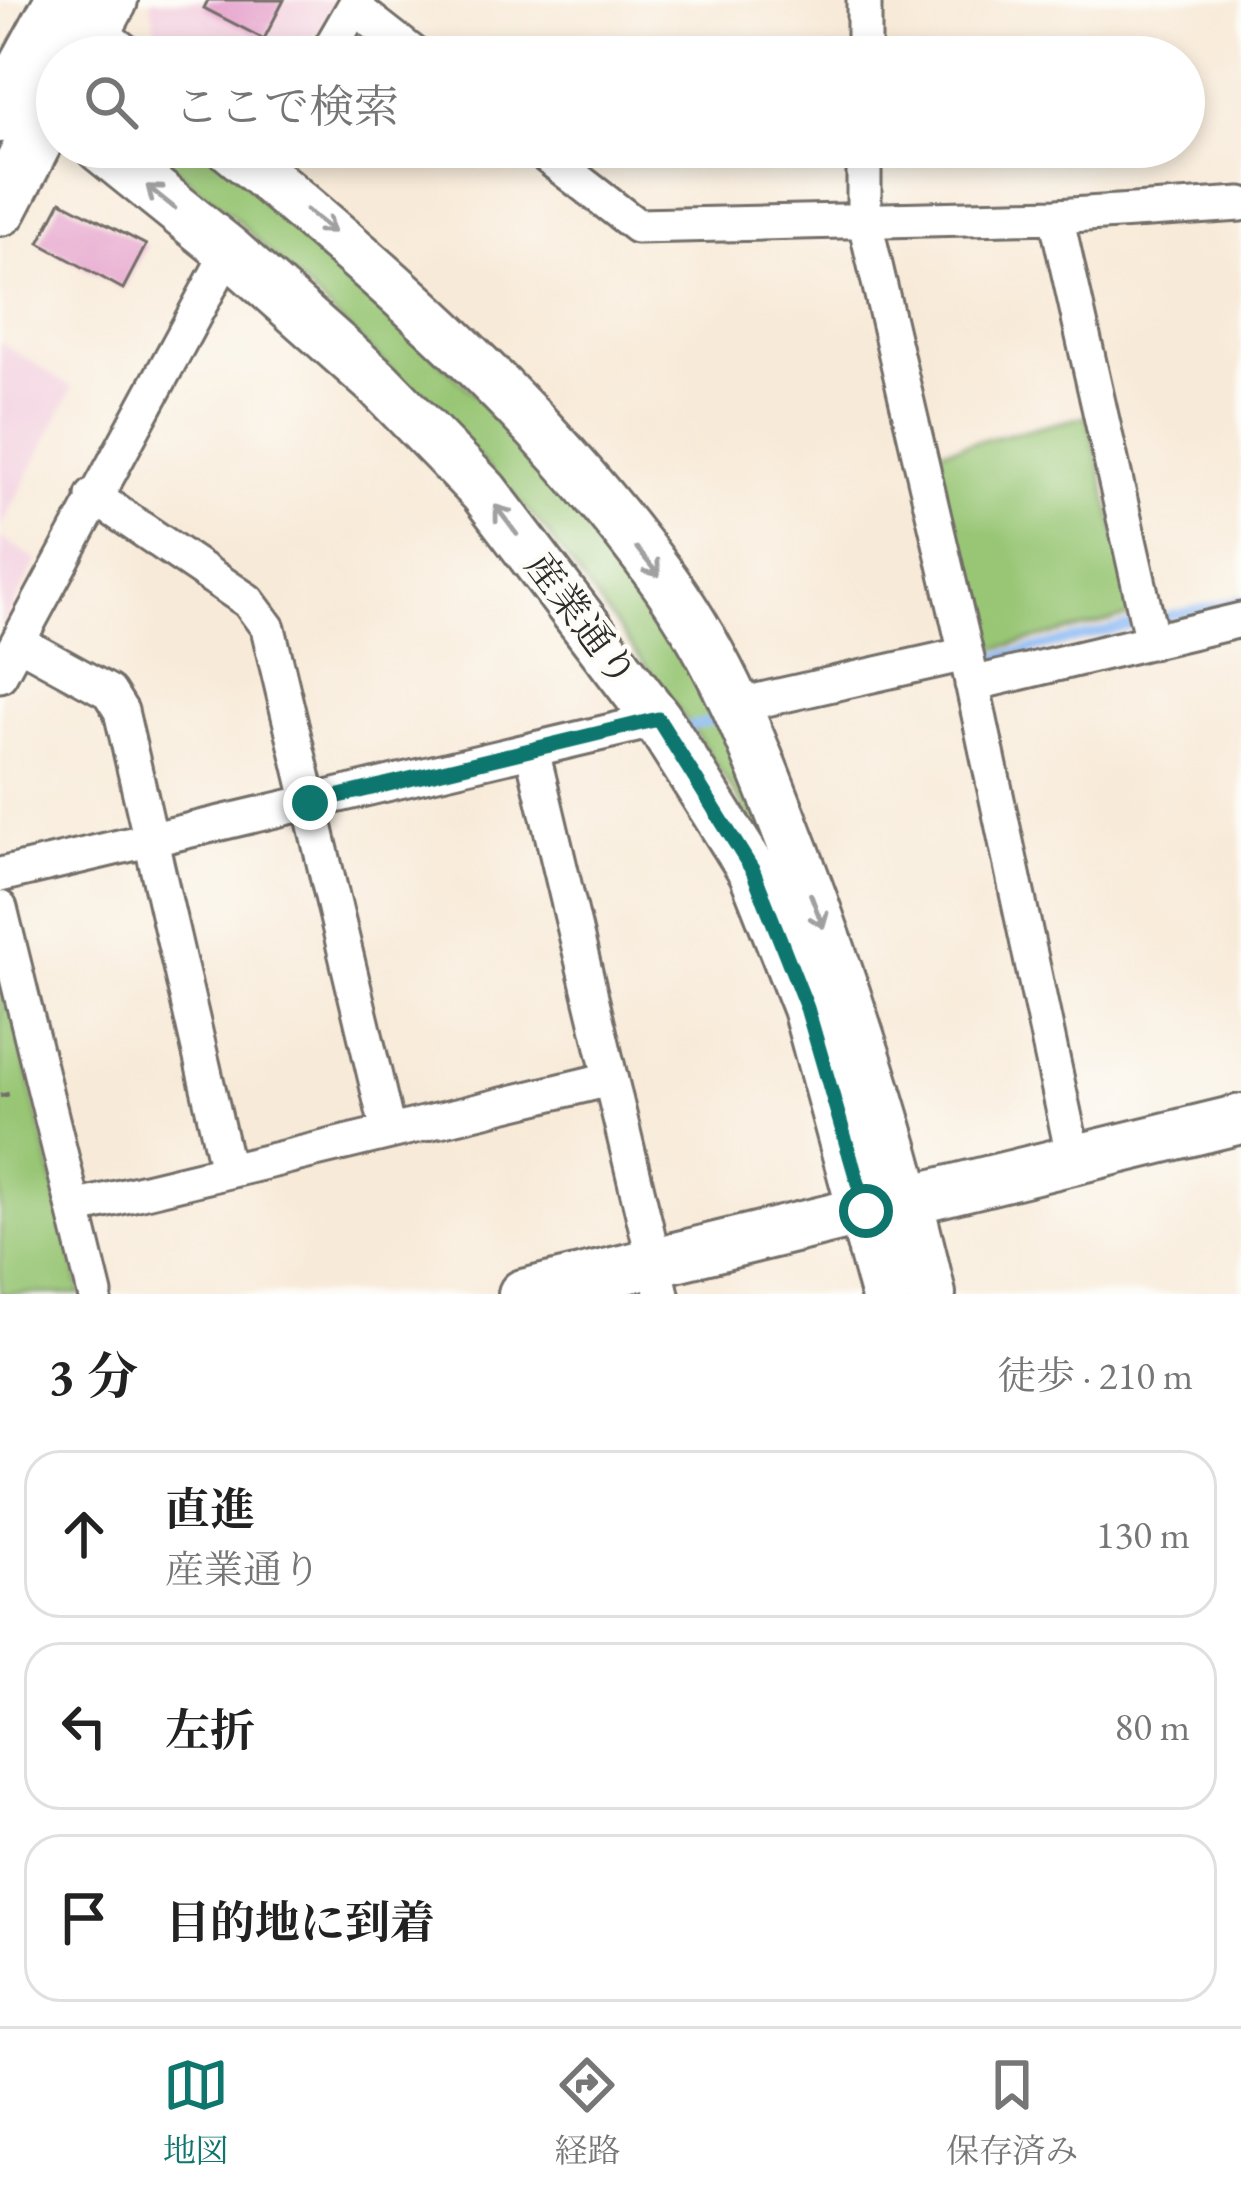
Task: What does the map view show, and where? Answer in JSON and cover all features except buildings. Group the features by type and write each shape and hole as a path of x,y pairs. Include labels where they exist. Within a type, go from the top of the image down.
{"main road":[{"path":"0,208 31,97"}],"street":[{"path":"864,0 864,36"},
{"path":"337,36 356,4 393,36"},
{"name":"産業通り","path":"126,168 229,251 379,384 484,491 658,719 753,871 888,1206 931,1294"},
{"name":"産業通り","path":"268,168 533,420 666,584 739,705 829,942 888,1206 885,1294"},
{"path":"562,168 637,226 1056,216 1241,204"},
{"path":"864,168 864,218 969,669 1074,1160"},
{"path":"1056,216 1152,642"},
{"path":"0,675 229,251"},
{"path":"93,496 248,602 268,628 388,1131"},
{"path":"739,705 1152,642 1241,620"},
{"path":"18,642 109,692 121,711 227,1170"},
{"path":"0,875 658,719"},
{"path":"532,750 658,1278"},
{"path":"0,908 95,1294"},
{"path":"75,1208 610,1079"},
{"path":"523,1294 658,1278 888,1206 1241,1119"}],"shaded area":[{"path":"150,0 336,0 316,36 156,36"},
{"path":"0,342 73,388 0,530"},
{"path":"0,537 37,560 0,632"}],"green space":[{"path":"174,168 239,168 614,528 732,731 790,901 745,810 697,735 545,530 451,428 232,216"},
{"path":"1087,416 1136,615 978,653 932,452"},
{"path":"0,957 81,1294 0,1294"}],"waterway":[{"path":"1157,619 1241,600"},
{"path":"976,662 1141,623"},
{"path":"683,728 725,718"}],"route":[{"path":"310,803 658,719 753,871 807,1008 866,1211"}]}
